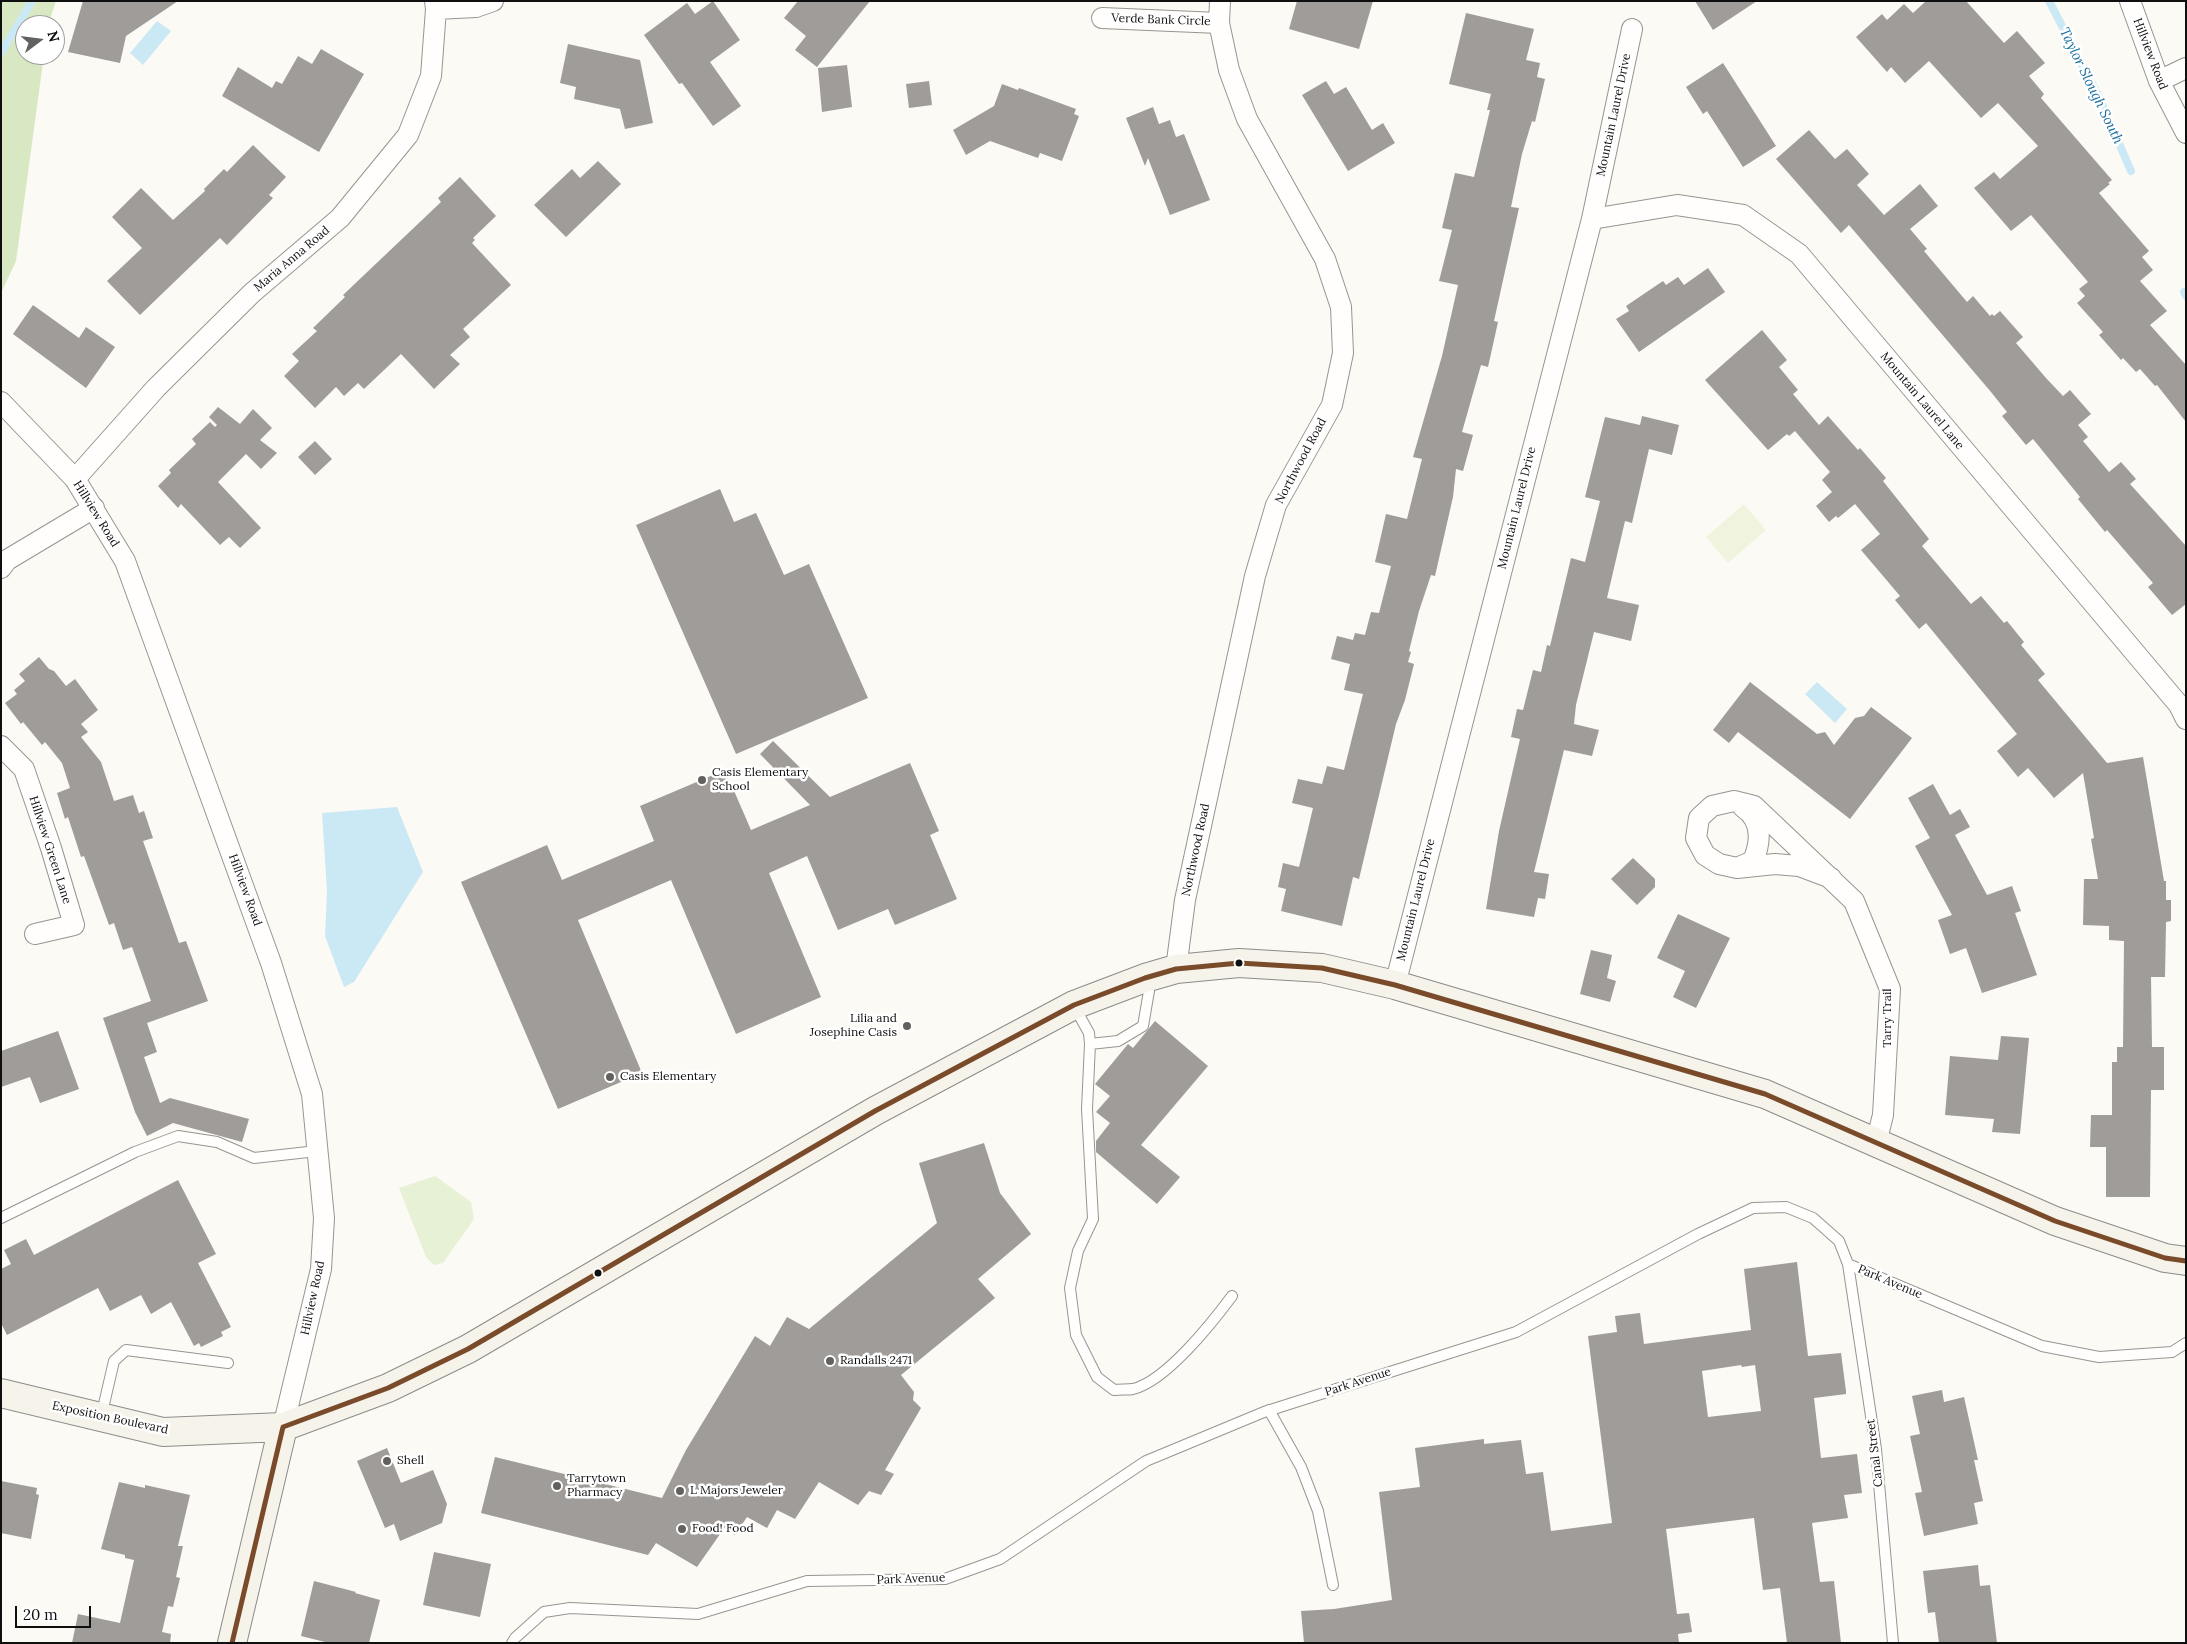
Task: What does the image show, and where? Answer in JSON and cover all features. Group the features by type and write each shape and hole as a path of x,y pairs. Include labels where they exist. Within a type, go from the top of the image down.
{"street":[{"path":"436,5 476,7 493,1"},
{"name":"Northwood Road","path":"1176,969 1185,900 1255,576 1276,505 1332,405 1343,353 1341,307 1324,259 1247,119 1229,70 1219,23 1220,1"},
{"name":"Hillview Road","path":"2130,1 2158,81 2186,133"},
{"name":"Maria Anna Road","path":"75,479 156,388 238,306 340,218 408,135 431,76 436,5"},
{"name":"Verde Bank Circle","path":"1102,18 1219,23"},
{"name":"Mountain Laurel Drive","path":"1395,985 1592,219 1632,29"},
{"path":"2158,81 2186,68"},
{"name":"Mountain Laurel Lane","path":"1592,219 1677,205 1743,215 1799,254 2179,705 2186,719"},
{"name":"Hillview Road","path":"1,402 75,479 125,561 271,963 312,1094 324,1218 321,1269 283,1427"},
{"path":"1,568 7,560 94,508"},
{"name":"Hillview Green Lane","path":"1,746 24,769 74,924 35,934"},
{"path":"1734,801 1750,812 1757,825 1760,844 1753,860 1737,868"},
{"name":"Tarry Trail","path":"1831,878 1799,866 1775,864 1737,868 1719,864 1705,856 1696,838 1698,818 1712,806 1734,801 1754,806 1831,878 1854,900 1890,989 1883,1116 1876,1143"},
{"name":"Exposition Boulevard","path":"1,1393 163,1432 283,1427 388,1388 468,1350 875,1110 1074,1005 1145,978 1176,969 1239,963 1322,968 1395,985 1765,1094 2055,1221 2165,1258 2186,1261"},
{"path":"232,1643 283,1427"}],"lane":[{"path":"1090,1044 1118,1041 1143,1026 1149,991 1145,978"},
{"path":"1074,1005 1089,1034 1090,1044 1087,1109 1093,1219 1078,1251 1070,1288 1076,1335 1097,1377 1114,1390 1134,1389 1154,1379 1210,1326 1232,1296"},
{"path":"1,1218 135,1152 178,1136 217,1142 254,1158 317,1152"},
{"name":"Park Avenue","path":"512,1643 515,1638 544,1612 570,1608 698,1614 807,1581 946,1579 1000,1559 1146,1461 1269,1410 1516,1332 1698,1234 1753,1208 1786,1207 1813,1218 1839,1241 1848,1264 2042,1346 2099,1357 2172,1352 2186,1343"},
{"name":"Canal Street","path":"1848,1264 1876,1449 1893,1643"},
{"path":"101,1418 114,1361 126,1350 228,1363"},
{"path":"1269,1410 1301,1466 1318,1511 1333,1585"}],"green space":[{"path":"2,1 56,1 51,15 15,15 15,65 43,65 16,261 1,293"},
{"path":"1744,504 1766,530 1728,563 1706,537"},
{"path":"435,1176 471,1202 474,1219 443,1263 434,1265 426,1257 399,1188"}],"water":[{"path":"157,21 171,31 143,65 130,53"},
{"path":"1817,682 1847,709 1835,723 1805,694"},
{"path":"397,807 423,872 354,982 344,987 325,936 327,891 322,813"}],"building":[{"path":"83,1 178,1 126,36 120,63 68,52"},
{"path":"713,1 740,40 710,62 741,106 713,126 682,83 679,84 644,35 687,3 695,14"},
{"path":"798,1 870,1 817,67 795,50 806,36 784,18"},
{"path":"1297,1 1373,1 1359,49 1289,29"},
{"path":"1695,1 1757,1 1713,30"},
{"path":"1926,1 1966,1 2004,43 2017,31 2045,63 2029,76 2044,94 2041,98 2112,180 2099,193 2149,251 2142,257 2153,270 2140,281 2167,311 2150,325 2186,365 2186,422 2157,385 2155,386 2140,369 2136,372 2123,358 2121,360 2099,335 2103,332 2077,303 2085,296 2079,289 2088,282 2031,215 2011,231 1974,188 1994,172 2000,179 2038,146 1998,103 1981,118 1929,61 1905,83 1891,67 1887,72 1856,37 1882,14 1887,20 1904,4 1913,13"},
{"path":"1466,13 1534,29 1526,60 1540,63 1537,77 1545,79 1535,122 1532,121 1522,154 1511,207 1519,208 1494,321 1498,322 1488,367 1481,365 1462,432 1473,435 1463,471 1456,469 1453,497 1435,576 1431,575 1419,611 1409,651 1411,652 1408,662 1414,664 1405,700 1396,724 1359,879 1353,877 1342,926 1281,911 1286,889 1278,887 1283,863 1299,867 1313,808 1292,803 1298,779 1322,784 1327,766 1344,770 1363,694 1344,690 1350,664 1331,659 1337,636 1353,640 1355,633 1365,635 1371,612 1379,613 1391,566 1375,562 1386,514 1407,519 1422,459 1413,457 1442,356 1458,285 1439,281 1452,230 1442,228 1455,173 1474,177 1490,110 1487,110 1491,94 1449,84"},
{"path":"568,44 640,60 653,123 625,129 620,109 574,99 576,87 560,83"},
{"path":"321,49 364,74 319,152 222,96 238,67 272,88 276,81 282,84 298,56 312,64"},
{"path":"1723,63 1776,146 1743,167 1707,111 1703,114 1686,87"},
{"path":"847,65 852,107 822,112 818,68"},
{"path":"929,81 932,105 909,108 906,84"},
{"path":"1326,81 1334,94 1346,87 1372,130 1383,123 1395,143 1348,171 1302,95"},
{"path":"1002,84 1018,90 1019,88 1076,109 1074,114 1079,116 1062,161 1040,153 1038,158 990,141 966,155 953,130 994,106"},
{"path":"1153,107 1159,124 1170,120 1176,137 1184,134 1210,200 1170,215 1148,158 1145,166 1126,118"},
{"path":"1809,130 1835,159 1847,149 1869,174 1857,185 1884,215 1920,184 1938,206 1910,229 1927,249 1924,251 1967,302 1973,296 1990,316 1992,314 1994,316 2000,311 2023,337 2016,343 2046,378 2063,396 2070,390 2091,414 2078,425 2088,437 2083,441 2109,472 2121,462 2136,479 2130,484 2186,546 2186,604 2172,615 2148,587 2153,583 2107,530 2105,532 2078,499 2080,497 2033,439 2026,445 2002,416 2007,412 1991,392 1849,225 1841,233 1776,159"},
{"path":"253,145 286,177 269,195 273,198 227,245 220,238 140,315 107,281 142,248 112,217 141,188 173,220 205,191 204,189 224,169 227,172"},
{"path":"598,161 621,184 566,237 534,205 572,169 580,178"},
{"path":"460,177 496,216 473,238 475,240 472,243 511,285 463,329 470,337 450,355 460,364 434,389 401,354 364,389 358,383 344,396 336,387 315,408 284,376 299,361 292,354 317,331 313,328 345,297 343,295 441,202 438,198"},
{"path":"1708,268 1725,292 1639,352 1616,319 1629,311 1626,306 1663,281 1666,285 1678,277 1684,285"},
{"path":"33,305 79,338 86,327 115,347 86,388 13,334"},
{"path":"1762,330 1787,360 1779,367 1798,390 1793,394 1819,425 1828,416 1858,450 1860,448 1886,478 1883,481 1929,539 1922,546 1971,604 1981,596 2004,623 2007,621 2024,642 2021,645 2045,674 2038,680 2107,763 2143,757 2164,881 2166,881 2166,900 2171,900 2171,921 2166,922 2165,977 2151,977 2152,1047 2164,1047 2164,1090 2151,1090 2150,1197 2106,1197 2106,1147 2090,1147 2091,1115 2112,1115 2112,1062 2117,1062 2117,1047 2123,1047 2124,941 2109,940 2109,926 2083,925 2084,879 2098,879 2091,839 2094,838 2083,773 2054,798 2028,768 2018,777 1997,751 2017,734 1926,623 1919,629 1895,600 1900,596 1861,550 1880,534 1855,504 1838,518 1836,516 1829,522 1816,506 1832,492 1822,480 1830,472 1795,431 1789,436 1787,434 1768,450 1705,380"},
{"path":"218,407 240,424 253,409 272,428 260,440 277,453 261,469 246,454 218,482 261,528 240,548 229,537 220,545 181,504 178,508 158,486 171,473 169,470 196,444 192,439 210,422 215,427 217,425 209,417"},
{"path":"1642,416 1679,425 1672,455 1649,449 1632,523 1625,521 1607,598 1639,605 1631,641 1594,632 1576,705 1574,724 1599,730 1592,756 1564,750 1534,872 1549,874 1545,899 1538,898 1534,917 1486,909 1499,831 1520,739 1511,737 1517,709 1523,710 1533,670 1541,672 1547,645 1550,646 1571,558 1585,562 1600,501 1585,497 1605,417 1640,425"},
{"path":"315,441 332,459 315,475 298,457"},
{"path":"720,489 734,522 756,513 784,575 809,564 868,698 736,754 636,525"},
{"path":"39,657 66,686 75,679 98,710 81,724 88,732 81,737 101,762 114,801 133,795 139,813 144,811 153,838 143,841 179,943 186,941 208,1001 147,1023 157,1052 144,1057 160,1103 170,1098 249,1119 242,1142 173,1123 147,1136 135,1112 103,1018 151,1001 132,947 123,950 114,923 109,925 84,856 81,857 68,817 65,819 57,793 70,788 62,763 45,742 42,745 23,722 21,724 5,703 17,694 14,690 25,681 19,674"},
{"path":"1750,682 1817,734 1825,732 1834,745 1855,718 1864,716 1871,707 1912,738 1850,819 1738,732 1729,743 1713,730"},
{"path":"773,741 830,797 910,763 939,831 930,835 957,899 895,925 888,909 838,930 807,856 769,873 821,997 736,1034 671,880 578,920 642,1073 558,1109 461,882 547,845 562,880 654,841 640,806 725,770 751,830 810,805 760,754"},
{"path":"1933,784 1950,815 1960,809 1970,827 1955,835 1987,895 2012,886 2021,911 2015,913 2037,975 1982,993 1966,948 1950,954 1938,920 1952,915 1915,846 1930,838 1908,798"},
{"path":"1633,858 1655,879 1655,887 1637,905 1611,879"},
{"path":"1678,914 1730,938 1696,1008 1673,997 1685,971 1657,958"},
{"path":"1591,950 1612,955 1607,978 1616,981 1610,1002 1580,994"},
{"path":"1155,1021 1208,1066 1141,1145 1180,1177 1157,1204 1096,1152 1096,1141 1110,1123 1096,1112 1110,1096 1095,1084 1128,1044 1133,1048"},
{"path":"58,1031 79,1089 40,1103 30,1077 1,1087 1,1051"},
{"path":"2001,1036 2029,1038 2020,1134 1992,1132 1994,1119 1945,1115 1950,1056 1998,1060"},
{"name":"Randalls 2471","path":"984,1143 1000,1193 1031,1234 978,1279 995,1298 901,1375 914,1392 913,1400 921,1408 885,1470 894,1474 881,1495 869,1491 858,1505 819,1482 795,1519 777,1510 767,1528 747,1517 735,1535 725,1527 697,1567 656,1543 648,1555 481,1513 495,1457 662,1498 686,1450 755,1336 770,1346 787,1317 809,1329 937,1223 919,1163"},
{"path":"178,1180 216,1254 198,1263 231,1327 221,1332 223,1336 201,1347 199,1343 194,1346 171,1302 151,1314 141,1295 110,1311 98,1288 7,1335 1,1323 1,1269 11,1264 4,1250 26,1239 34,1255"},
{"path":"1797,1262 1808,1356 1841,1353 1846,1394 1814,1398 1821,1458 1857,1454 1862,1493 1844,1495 1848,1518 1812,1523 1820,1582 1834,1581 1841,1643 1787,1643 1780,1588 1763,1590 1754,1518 1666,1529 1677,1614 1689,1613 1692,1632 1678,1634 1679,1643 1304,1643 1301,1611 1334,1609 1392,1600 1379,1492 1420,1487 1415,1448 1484,1439 1484,1444 1521,1440 1526,1474 1543,1472 1551,1531 1612,1523 1588,1336 1617,1332 1615,1316 1640,1313 1644,1344 1751,1330 1744,1269","holes":["1741,1365 1742,1367 1755,1365 1761,1411 1708,1417 1702,1371"]},
{"path":"1942,1390 1944,1402 1964,1397 1978,1460 1974,1460 1983,1501 1974,1503 1978,1524 1924,1536 1915,1493 1922,1492 1910,1436 1920,1434 1912,1396"},
{"path":"387,1448 401,1483 433,1470 447,1504 442,1523 400,1541 394,1524 385,1528 357,1461"},
{"path":"1,1481 37,1488 36,1494 39,1495 31,1539 1,1533"},
{"path":"119,1482 145,1488 145,1485 190,1495 178,1546 183,1546 176,1577 180,1578 173,1607 168,1606 162,1632 171,1634 170,1643 72,1643 78,1614 120,1623 134,1560 125,1558 125,1555 101,1549"},
{"path":"434,1552 491,1564 480,1617 423,1605"},
{"path":"1978,1565 1980,1586 1990,1585 1997,1643 1939,1643 1935,1612 1928,1613 1923,1571"},
{"path":"314,1581 380,1600 369,1643 329,1643 301,1636"}],"waterway":[{"path":"1,53 32,1"},
{"name":"Taylor Slough South","path":"2049,1 2099,97 2131,171"},
{"name":"Taylor Slough South","path":"2184,292 2186,296"}],"transit line":[{"path":"232,1643 283,1427 388,1388 468,1349 875,1111 1074,1005 1145,978 1176,969 1239,963 1322,968 1395,985 1765,1094 2055,1221 2165,1258 2186,1261"}],"place":[{"name":"Casis Elementary School","path":"702,780"},
{"name":"Lilia and Josephine Casis","path":"907,1026"},
{"name":"Casis Elementary","path":"610,1077"},
{"name":"Randalls 2471","path":"830,1361"},
{"name":"Shell","path":"387,1461"},
{"name":"Tarrytown Pharmacy","path":"557,1486"},
{"name":"L Majors Jeweler","path":"680,1491"},
{"name":"Food! Food","path":"682,1529"}]}
